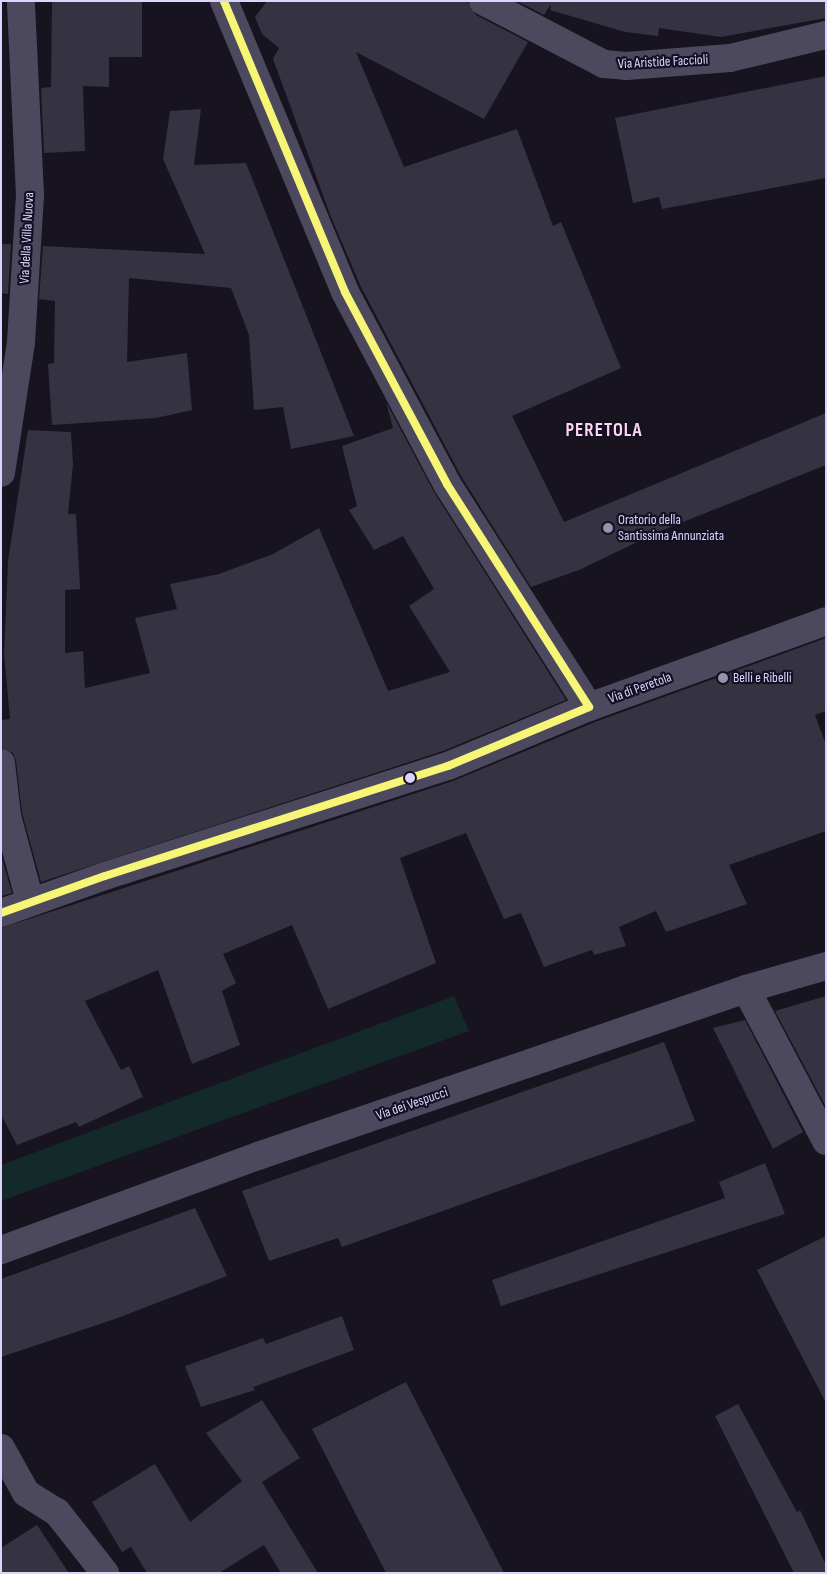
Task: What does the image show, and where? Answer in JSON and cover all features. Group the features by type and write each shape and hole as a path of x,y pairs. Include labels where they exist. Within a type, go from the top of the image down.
{"street":[{"name":"Via della Villa Nuova","path":"1,473 20,342 30,195 21,1"},
{"path":"224,1 345,292 446,484 589,707"},
{"name":"Via Aristide Faccioli","path":"483,1 604,64 626,66 730,58 826,35"},
{"name":"Via di Peretola","path":"1,913 30,901 448,766 589,707 826,621"},
{"path":"1,763 7,816 30,901"},
{"name":"Via dei Vespucci","path":"1,1250 258,1156 746,988 826,966"},
{"path":"746,988 826,1141"},
{"path":"6,1458 26,1493 57,1512 76,1532 105,1573"}],"green space":[{"path":"454,996 469,1031 1,1201 1,1165"}],"building":[{"path":"52,1 142,1 142,57 109,57 109,87 83,86 85,151 44,153 41,88 51,87"},
{"path":"267,1 467,1 476,15 528,42 484,119 356,52 404,167 517,129 553,226 561,222 621,368 512,416 564,522 826,413 826,465 658,532 579,570 531,587 461,476 361,287 331,217 273,59 279,48 262,34 255,17"},
{"path":"517,1 826,1 826,18 721,37 659,28 658,36 625,32 550,10 551,4 544,15"},
{"path":"826,76 826,178 662,209 659,197 633,203 615,118"},
{"path":"201,109 194,165 246,163 354,436 291,449 283,407 254,410 249,335 231,288 129,278 127,362 187,353 192,410 156,418 52,425 48,364 54,363 55,301 39,299 43,246 205,254 163,159 170,111"},
{"path":"1,244 11,244 8,294 1,293"},
{"path":"386,402 434,492 566,700 443,751 41,882 22,813 16,761 13,753 1,748 1,720 10,719 4,654 8,561 28,430 71,432 73,464 68,514 76,514 80,589 65,590 65,653 83,651 85,688 150,673 135,618 177,609 170,584 219,574 273,554 319,528 388,691 450,672 409,606 434,589 403,536 374,550 349,510 357,506 342,446 393,428"},
{"path":"826,638 826,711 815,715 826,745 826,831 729,865 747,904 666,932 656,911 619,927 626,946 594,955 592,950 544,967 521,913 504,919 466,833 400,858 436,963 328,1009 292,925 223,954 236,983 222,991 240,1045 192,1064 158,970 85,1001 121,1070 129,1066 143,1097 79,1127 76,1122 17,1145 1,1115 1,928 453,781 595,722"},
{"path":"1,855 12,893 1,896"},
{"path":"826,996 826,1107 775,1011"},
{"path":"745,1020 803,1132 773,1149 713,1028"},
{"path":"664,1042 695,1121 342,1247 338,1238 269,1261 242,1191"},
{"path":"765,1163 785,1214 501,1306 492,1280 725,1198 719,1182"},
{"path":"195,1208 227,1276 115,1319 1,1357 1,1279"},
{"path":"826,1236 826,1403 757,1270"},
{"path":"342,1316 354,1350 253,1387 255,1390 201,1407 185,1366 263,1338 266,1344"},
{"path":"406,1382 504,1573 386,1573 312,1429"},
{"path":"262,1400 300,1458 262,1482 318,1573 281,1573 264,1545 219,1573 147,1573 131,1547 122,1552 92,1502 155,1464 190,1522 242,1481 206,1433"},
{"path":"738,1404 797,1512 800,1510 826,1565 826,1573 794,1573 715,1416"},
{"path":"37,1525 69,1573 1,1573 1,1548"}],"transit line":[{"path":"1,913 105,876 448,766 589,707 447,484 345,292 224,1"}],"place":[{"name":"Oratorio della Santissima Annunziata","path":"608,528"},
{"name":"Belli e Ribelli","path":"723,678"}],"district":[{"name":"PERETOLA","path":"604,431"}]}
